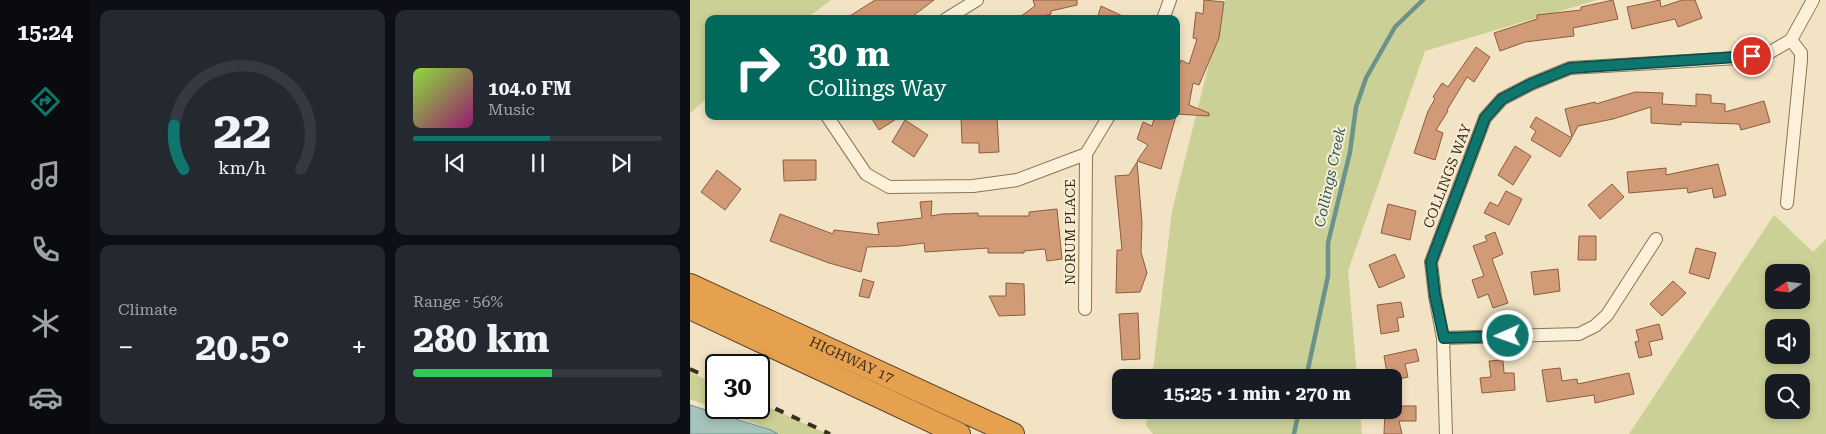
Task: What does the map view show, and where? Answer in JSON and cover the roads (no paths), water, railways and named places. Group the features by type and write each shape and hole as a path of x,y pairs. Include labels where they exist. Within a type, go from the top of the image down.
{"highway":[{"name":"HIGHWAY 17","path":"690,285 1013,434"},
{"name":"HIGHWAY 17","path":"690,308 959,434"}],"street":[{"path":"953,15 977,0"},
{"path":"1164,15 1170,0"},
{"path":"1787,203 1801,60 1801,53 1791,40 1813,0"},
{"name":"COLLINGS WAY","path":"1446,434 1444,338 1435,296 1431,262 1485,118 1502,99 1531,84 1570,68 1738,58 1767,54 1791,40"},
{"path":"831,120 866,174 888,187 973,186 1017,180 1086,154 1107,120"},
{"name":"NORUM PLACE","path":"1085,309 1086,154"},
{"path":"1444,338 1579,334 1595,326 1607,315 1656,239"}],"water":[{"path":"690,405 705,410 705,419 735,419 778,434 690,434"}],"waterway":[{"name":"Collings Creek","path":"1308,369 1328,276 1328,243 1350,152 1356,107 1366,78 1395,27 1423,0"},
{"name":"Collings Creek","path":"1294,434 1297,419"}],"railway":[{"path":"690,369 705,376"},
{"path":"770,406 830,434"}]}
